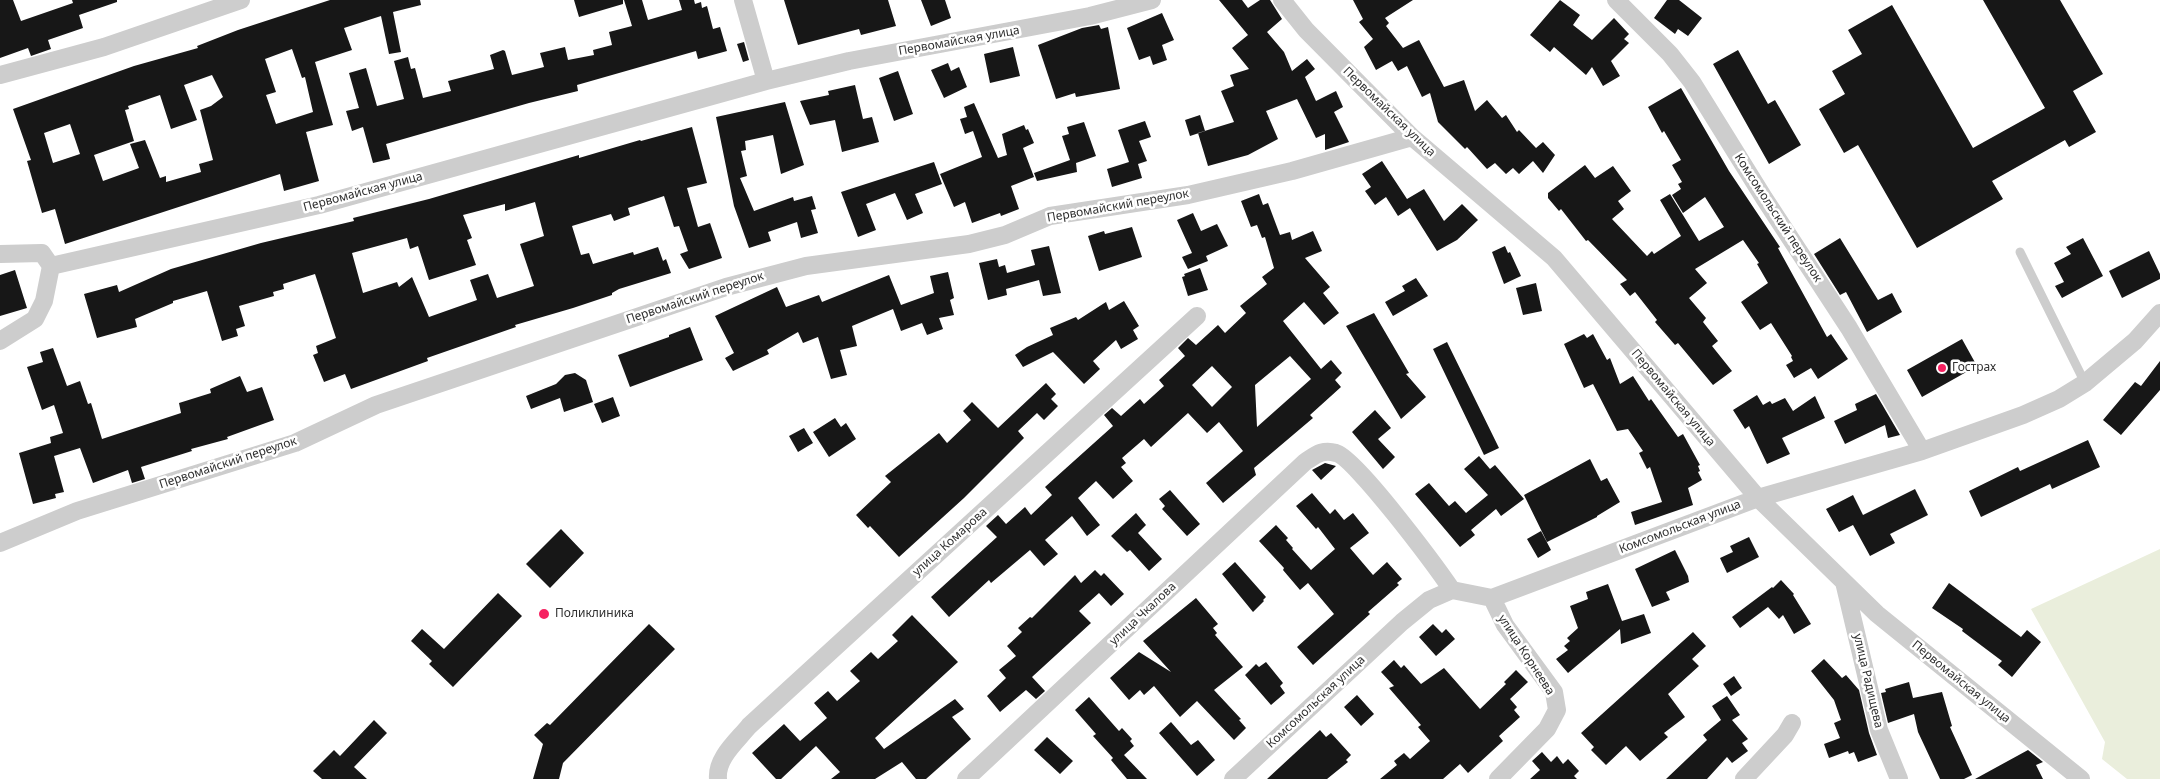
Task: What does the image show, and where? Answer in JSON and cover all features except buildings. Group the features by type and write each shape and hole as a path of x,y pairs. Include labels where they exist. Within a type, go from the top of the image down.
{"street":[{"path":"0,75 104,47 241,0"},
{"path":"743,0 766,81"},
{"name":"Первомайская улица","path":"51,266 319,205 766,81 849,61 1090,16 1152,0"},
{"name":"Первомайская улица","path":"1282,0 1306,30 1412,137 1554,258 1758,498 1877,614 2081,779"},
{"name":"Комсомольский переулок","path":"1616,0 1670,54 1692,82 1848,328 1922,451"},
{"name":"Первомайский переулок","path":"0,543 76,511 295,443 376,405 716,290 767,275 806,266 969,244 1005,235 1050,216 1188,194 1292,171 1412,137"},
{"path":"0,254 42,253 51,266 44,301 35,319 0,341"},
{"name":"Комсомольская улица","path":"1492,598 1758,498 1922,451 2023,415 2059,399 2085,383 2135,341 2160,313"},
{"name":"улица Комарова","path":"718,779 717,770 720,761 750,726 1197,316"},
{"name":"улица Чкалова","path":"966,779 1304,462 1321,451 1338,453 1352,464 1408,531 1452,590"},
{"name":"улица Радищева","path":"1844,581 1879,730 1899,779"},
{"path":"1452,590 1492,598"},
{"name":"Комсомольская улица","path":"1233,779 1402,622 1429,600 1452,590"},
{"name":"улица Корнеева","path":"1492,598 1506,626 1554,692 1557,710 1547,729 1498,779"},
{"path":"1744,779 1785,734 1792,723"}],"lane":[{"path":"2020,252 2085,383"}],"green space":[{"path":"2160,549 2160,779 2127,779 2102,759 2105,742 2031,609"}],"place":[{"name":"Гострах","path":"1942,368"},
{"name":"Поликлиника","path":"544,614"}]}
